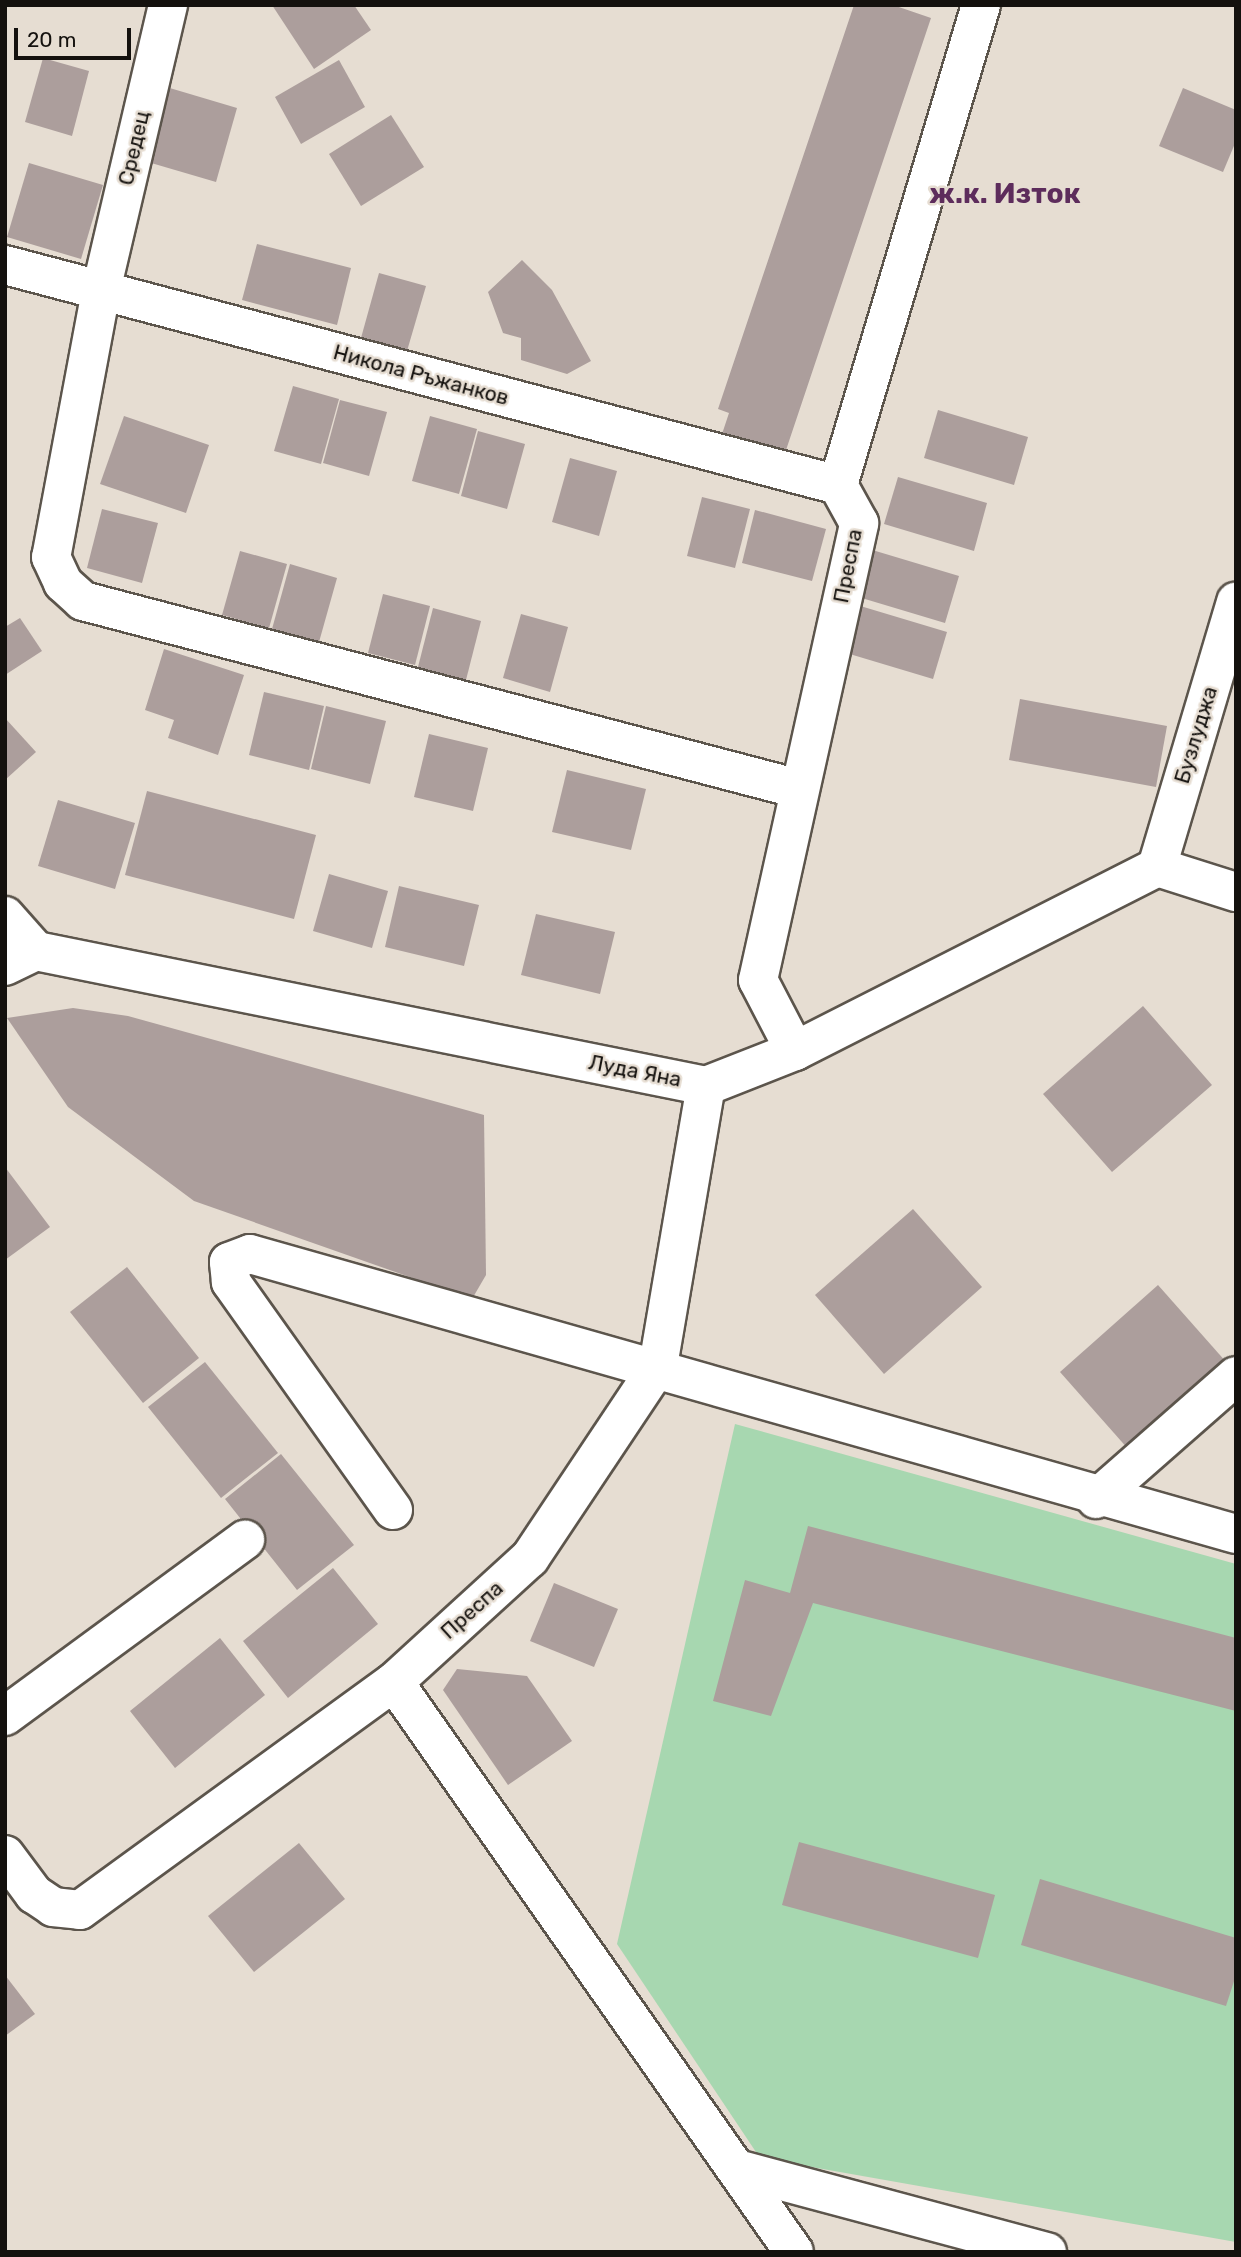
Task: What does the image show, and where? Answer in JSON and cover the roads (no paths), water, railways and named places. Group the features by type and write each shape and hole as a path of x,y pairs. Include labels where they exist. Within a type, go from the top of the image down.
{"street":[{"name":"Средец","path":"168,5 101,291 51,557 62,583 83,601 799,789"},
{"path":"838,485 981,5"},
{"name":"Никола Ръжанков","path":"5,265 838,485"},
{"name":"Преспа","path":"795,1051 758,980 859,523 838,485"},
{"name":"Бузлуджа","path":"1157,867 1236,603"},
{"path":"1157,867 1236,892"},
{"name":"Луда Яна","path":"5,916 21,958 706,1086 795,1051 1157,867"},
{"name":"Преспа","path":"5,1855 34,1894 53,1907 80,1910 394,1682 530,1558 658,1366 706,1086"},
{"path":"393,1510 231,1282 229,1262 250,1254 658,1366 1096,1499 1236,1534"},
{"path":"1096,1499 1236,1376"},
{"path":"5,1716 245,1540"},
{"path":"394,1682 794,2252"},
{"path":"737,2169 1045,2251"}],"district":[{"name":"ж.к. Изток","path":"1005,194"}]}
